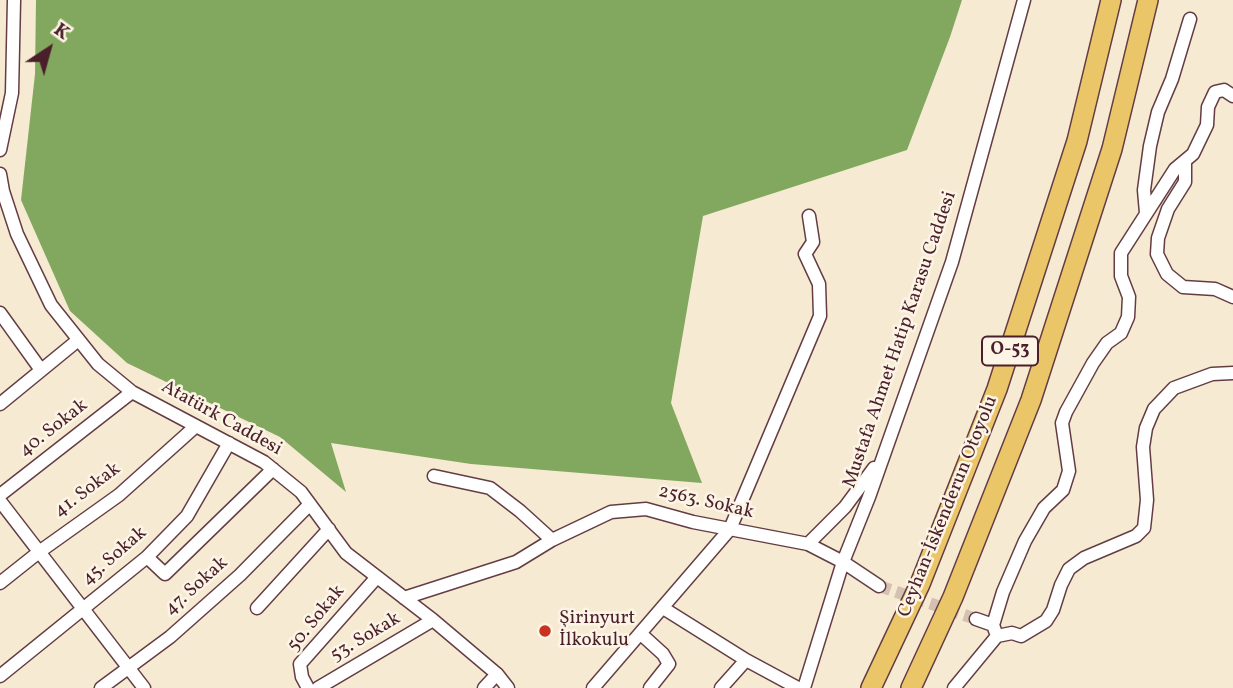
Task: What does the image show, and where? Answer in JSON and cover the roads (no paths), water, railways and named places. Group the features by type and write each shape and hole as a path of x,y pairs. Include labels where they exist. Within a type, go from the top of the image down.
{"highway":[{"name":"Ceyhan-İskenderun Otoyolu","path":"871,688 920,584 997,389 1077,141 1111,0"},
{"name":"Ceyhan-İskenderun Otoyolu","path":"911,688 953,597 1031,400 1112,149 1148,0"}],"street":[{"path":"0,150 12,93 15,0"},
{"name":"Mustafa Ahmet Hatip Karasu Caddesi","path":"804,688 843,562 952,262 1024,0"},
{"path":"1146,214 1144,190 1150,146 1158,112 1172,79 1190,19"},
{"path":"0,78 12,93"},
{"path":"954,688 995,631 1003,592 1025,541 1044,508 1063,490 1069,471 1062,423 1066,412 1093,363 1107,343 1121,332 1128,317 1129,296 1121,276 1121,253 1175,169 1193,154 1207,125 1208,107 1215,92 1224,90 1233,96"},
{"path":"1185,162 1185,182 1168,209 1158,238 1157,254 1167,274 1183,287 1215,289 1233,297"},
{"name":"Atatürk Caddesi","path":"0,174 16,234 51,305 97,364 132,392 273,469 301,492 346,553 433,620 497,674 508,688"},
{"path":"593,688 730,529 820,316 818,284 805,254 813,242 809,216"},
{"path":"0,313 41,370"},
{"path":"0,404 77,341"},
{"path":"976,619 995,631 1021,636 1046,621 1069,569 1084,558 1136,536 1144,528 1147,500 1143,447 1146,428 1154,409 1174,388 1212,374 1233,373"},
{"name":"40. Sokak","path":"0,495 132,392"},
{"name":"41. Sokak","path":"0,583 119,495 196,426"},
{"name":"45. Sokak","path":"0,676 147,557 187,516 229,443"},
{"path":"808,544 845,507 885,449"},
{"path":"147,557 165,574 273,469"},
{"path":"434,476 489,488 552,540"},
{"path":"0,501 144,688"},
{"name":"47. Sokak","path":"101,688 170,637 240,575 310,503"},
{"name":"2563. Sokak","path":"404,598 516,562 552,540 611,512 646,509 693,522 808,544 843,562 879,586"},
{"path":"257,608 329,529"},
{"name":"50. Sokak","path":"308,688 302,677 300,664 377,577"},
{"path":"663,608 746,660 798,688"},
{"name":"53. Sokak","path":"318,688 433,620"},
{"path":"641,634 663,654 669,664 650,688"},
{"path":"721,688 746,660"},
{"path":"484,688 497,674"}],"tunnel":[{"path":"879,586 976,619"}],"place":[{"name":"Şirinyurt İlkokulu","path":"545,631"}]}
